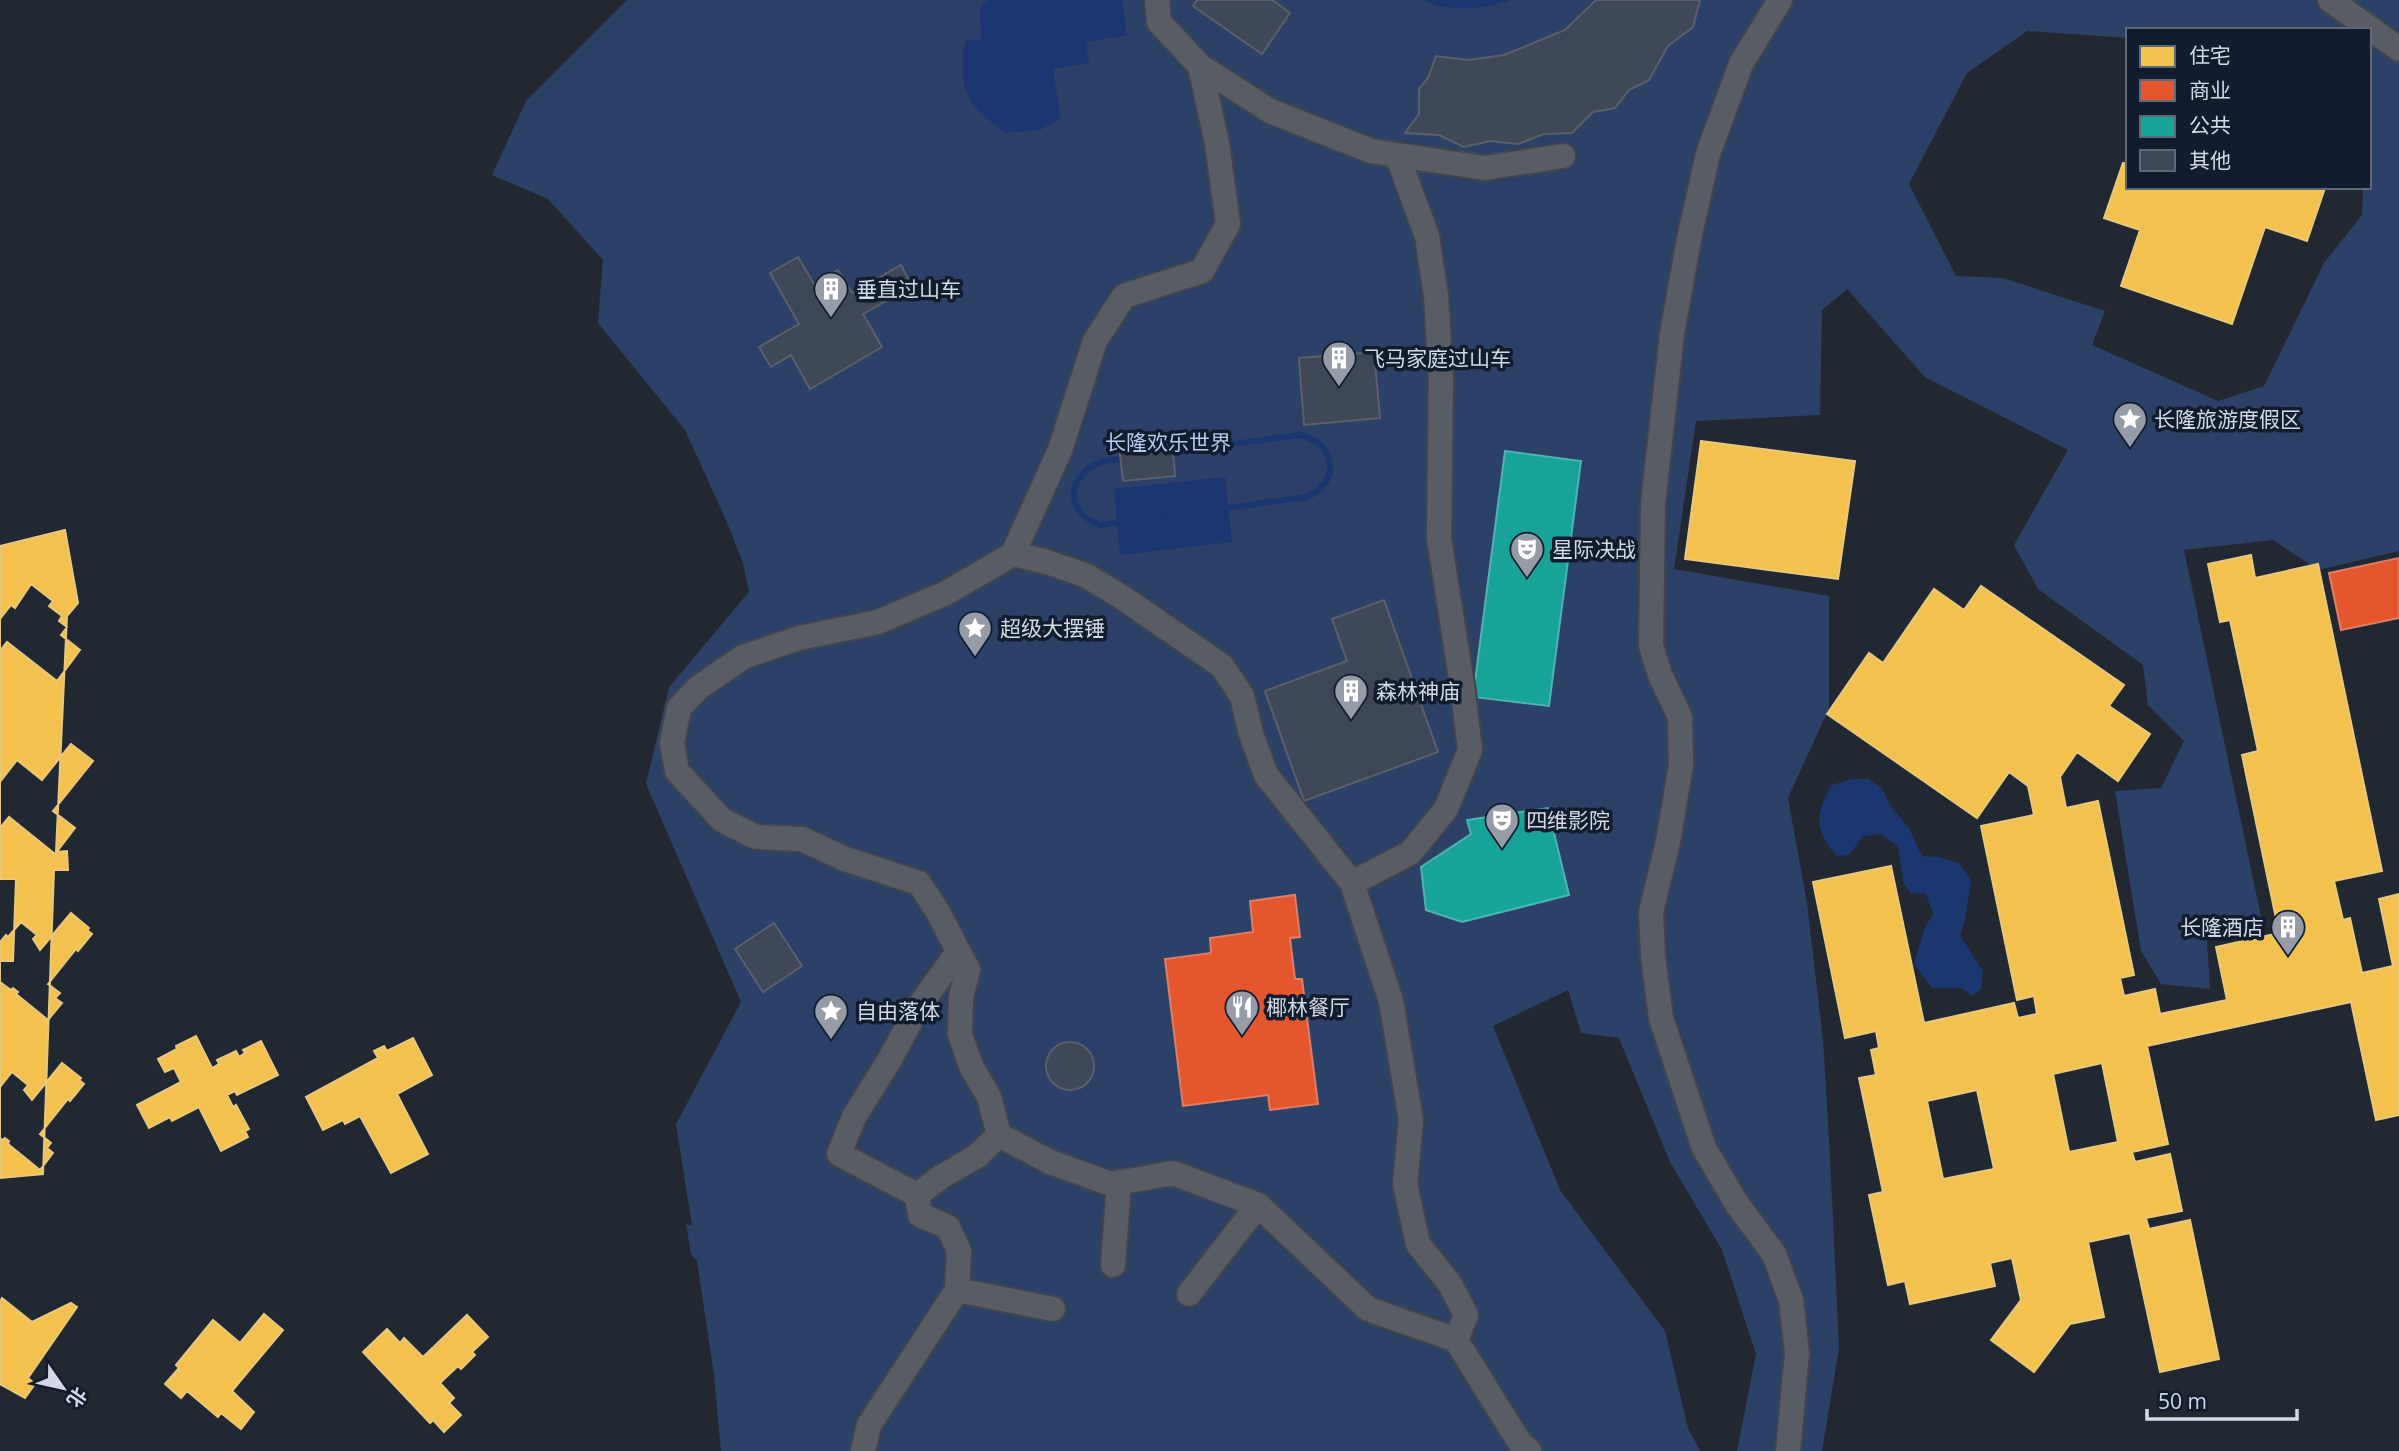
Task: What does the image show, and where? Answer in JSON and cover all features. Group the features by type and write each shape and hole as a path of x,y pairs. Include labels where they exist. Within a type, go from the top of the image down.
{"street":[{"path":"1157,0 1159,22 1200,66 1270,111 1371,151 1485,168 1563,156"},
{"path":"1780,0 1741,64 1708,153 1672,334 1653,504 1651,646 1660,675 1680,716 1681,765 1668,842 1651,912 1653,956 1661,1018 1700,1136 1737,1204 1774,1254 1791,1300 1797,1353 1788,1451"},
{"path":"2330,0 2369,28"},
{"path":"2371,29 2399,49"},
{"path":"1200,66 1217,143 1228,224 1202,271 1124,296 1095,341 1060,450 1013,554 946,593 878,622 799,638 743,657 698,688 679,708 672,743 677,771 722,820 757,837 802,839 845,859 919,883 968,970 961,997 960,1035 972,1068 989,1097 999,1135 1050,1162 1111,1184 1173,1173 1258,1205 1368,1309 1456,1340 1520,1443 1529,1451"},
{"path":"1352,883 1410,853 1446,808 1470,750 1464,691 1439,538 1441,390 1436,296 1427,236 1397,155"},
{"path":"1013,554 1087,576 1222,666 1242,696 1251,734 1266,775 1352,883 1391,1001 1411,1120 1405,1184 1418,1244 1450,1284 1466,1315 1456,1340"},
{"path":"917,1195 839,1154 854,1117 917,1009 958,952"},
{"path":"917,1195 977,1156 999,1135"},
{"path":"1113,1265 1119,1182"},
{"path":"863,1451 869,1425 957,1290 959,1251 948,1227 920,1215 917,1195"},
{"path":"1189,1294 1258,1205"},
{"path":"957,1290 1053,1309"}],"green space":[{"name":"长隆欢乐世界","path":"627,0 2399,0 2399,551 2318,570 2273,540 2184,550 2263,926 2207,941 2210,989 2161,984 2141,951 2115,791 2161,788 2184,741 2148,705 2143,665 2038,589 2014,545 2068,450 1925,377 1847,289 1822,310 1820,415 1696,421 1674,569 1829,596 1829,708 1788,798 1807,903 1823,1040 1830,1157 1839,1348 1822,1451 1737,1451 1756,1354 1722,1250 1670,1162 1619,1038 1581,1033 1568,990 1493,1026 1560,1190 1665,1331 1688,1428 1700,1451 721,1451 714,1375 697,1261 691,1254 686,1224 692,1226 676,1124 741,1002 646,784 669,687 749,592 743,563 685,430 598,323 603,260 548,199 492,175 526,101","holes":["2126,28 2371,28 2371,189 2363,189 2362,215 2324,263 2264,386 2218,401 2092,345 2105,311 2003,278 1956,276 1909,184 1967,73 2027,31 2126,38"]}],"shaded area":[{"path":"987,0 1122,0 1127,35 1086,42 1089,63 1053,69 1061,118 1040,130 1005,133 974,105 963,79 964,47 967,40 981,39 980,8"},
{"path":"1423,0 1511,0 1489,6 1455,8"},
{"path":"1225,477 1232,542 1120,555 1114,489"},
{"path":"1852,779 1869,779 1883,790 1891,807 1909,828 1922,856 1959,863 1971,880 1960,936 1983,971 1981,989 1972,996 1962,988 1932,988 1914,964 1925,927 1933,914 1926,894 1911,893 1904,885 1898,846 1881,834 1863,836 1849,855 1837,856 1824,839 1820,813 1826,795 1832,785"}],"building: 住宅":[{"path":"2123,163 2126,164 2126,189 2324,191 2307,241 2265,227 2232,324 2121,286 2140,230 2104,218"},
{"path":"1701,441 1855,461 1838,579 1685,559"},
{"path":"65,530 78,603 67,616 56,852 67,851 68,870 54,870 43,1174 0,1178 0,961 13,961 16,879 0,879 0,546"},
{"name":"长隆酒店","path":"2251,555 2255,578 2318,564 2382,871 2334,881 2343,920 2350,918 2362,973 2393,966 2379,899 2399,894 2399,1115 2376,1120 2351,1002 2147,1046 2168,1144 2132,1152 2135,1162 2170,1154 2182,1211 2146,1218 2149,1229 2190,1220 2219,1359 2160,1372 2130,1233 2088,1242 2104,1317 2070,1324 2034,1372 1991,1340 2021,1300 2012,1258 1990,1263 1995,1286 1910,1304 1905,1281 1888,1285 1869,1195 1883,1192 1859,1078 1876,1075 1871,1050 1879,1048 1876,1031 1845,1038 1813,882 1891,866 1924,1023 2014,1003 2018,1018 2037,1014 2034,996 2017,1000 1981,826 2034,815 2028,786 2009,772 1977,818 1827,714 1869,653 1883,663 1934,589 1964,610 1981,586 2124,685 2109,706 2150,734 2118,781 2077,752 2060,777 2066,808 2098,801 2134,975 2120,978 2124,996 2155,989 2160,1014 2227,1000 2216,947 2279,933 2242,755 2258,751 2230,620 2220,622 2208,564","holes":["2102,1063 2118,1142 2069,1152 2053,1074","1977,1090 1994,1169 1943,1179 1927,1101"]},
{"path":"31,584 53,601 49,606 62,616 59,621 67,627 61,635 80,650 57,681 7,642 0,651 0,619 11,605 15,608"},
{"path":"71,744 93,761 53,811 75,828 55,854 9,817 0,828 0,782 17,760 42,780"},
{"path":"71,913 89,928 87,930 92,934 78,951 76,949 48,984 60,993 55,998 62,1003 48,1020 16,994 18,992 13,988 11,990 0,982 0,942 21,922 37,935 33,939 40,950"},
{"path":"196,1036 212,1068 219,1064 217,1060 236,1051 239,1057 245,1053 243,1050 261,1041 278,1075 237,1095 235,1091 227,1095 233,1107 236,1105 249,1129 245,1131 248,1137 221,1151 199,1107 172,1121 170,1117 149,1128 137,1105 181,1082 174,1068 165,1072 158,1059"},
{"path":"413,1038 432,1075 397,1094 428,1154 391,1173 360,1116 345,1124 343,1120 323,1130 306,1097 378,1058 374,1051 384,1046 387,1051"},
{"path":"62,1063 81,1078 79,1080 84,1084 70,1101 68,1099 40,1134 51,1143 47,1148 53,1153 40,1170 8,1144 9,1141 0,1138 0,1087 12,1072 28,1085 24,1090 32,1100"},
{"path":"2,1298 32,1322 71,1303 77,1307 28,1378 35,1384 25,1398 0,1384"},
{"path":"264,1314 283,1330 232,1391 254,1412 241,1429 221,1413 218,1417 187,1391 181,1398 165,1384 179,1368 176,1365 213,1320 240,1343"},
{"path":"467,1315 488,1337 472,1352 475,1355 461,1369 458,1366 440,1383 454,1398 449,1403 461,1415 444,1432 433,1420 430,1423 363,1352 387,1329 400,1343 404,1338 423,1357"}],"building: 商业":[{"path":"2399,558 2399,618 2341,630 2329,573"},
{"name":"椰林餐厅","path":"1295,895 1300,937 1290,938 1295,979 1302,979 1318,1104 1270,1110 1268,1095 1183,1106 1165,959 1211,953 1210,938 1253,932 1250,901"}],"building: 公共":[{"name":"星际决战","path":"1505,451 1581,461 1549,706 1473,697"},
{"name":"四维影院","path":"1548,808 1569,895 1462,922 1426,910 1421,867 1471,834 1467,820"}],"building: 其他":[{"path":"1197,0 1272,0 1290,13 1262,54 1193,6"},
{"path":"1596,0 1700,0 1693,27 1668,46 1649,80 1629,90 1615,108 1593,112 1572,133 1544,134 1518,144 1490,141 1464,147 1439,135 1405,133 1419,114 1419,89 1428,78 1436,56 1468,60 1504,55 1565,30"},
{"name":"垂直过山车","path":"798,257 814,284 838,270 852,293 901,265 912,286 863,314 882,347 810,389 791,355 771,367 759,347 799,324 770,273"},
{"name":"飞马家庭过山车","path":"1374,352 1380,418 1304,425 1299,358"},
{"path":"1172,440 1175,476 1123,481 1119,446"},
{"name":"森林神庙","path":"1384,600 1438,752 1304,801 1265,691 1347,661 1332,619"},
{"path":"774,923 802,966 763,992 735,949"},
{"path":"1070,1042 1087,1049 1094,1066 1087,1083 1070,1090 1053,1083 1046,1066 1053,1049"}],"waterway":[{"path":"1301,435 1321,446 1330,464 1325,482 1307,497 1100,525 1079,510 1075,501 1077,482 1093,466 1105,461 1301,435"}],"place":[{"name":"垂直过山车","path":"831,319"},
{"name":"飞马家庭过山车","path":"1339,388"},
{"name":"长隆旅游度假区","path":"2130,449"},
{"name":"星际决战","path":"1527,579"},
{"name":"超级大摆锤","path":"975,658"},
{"name":"森林神庙","path":"1351,721"},
{"name":"四维影院","path":"1502,850"},
{"name":"长隆酒店","path":"2288,957"},
{"name":"椰林餐厅","path":"1242,1037"},
{"name":"自由落体","path":"831,1041"}]}
